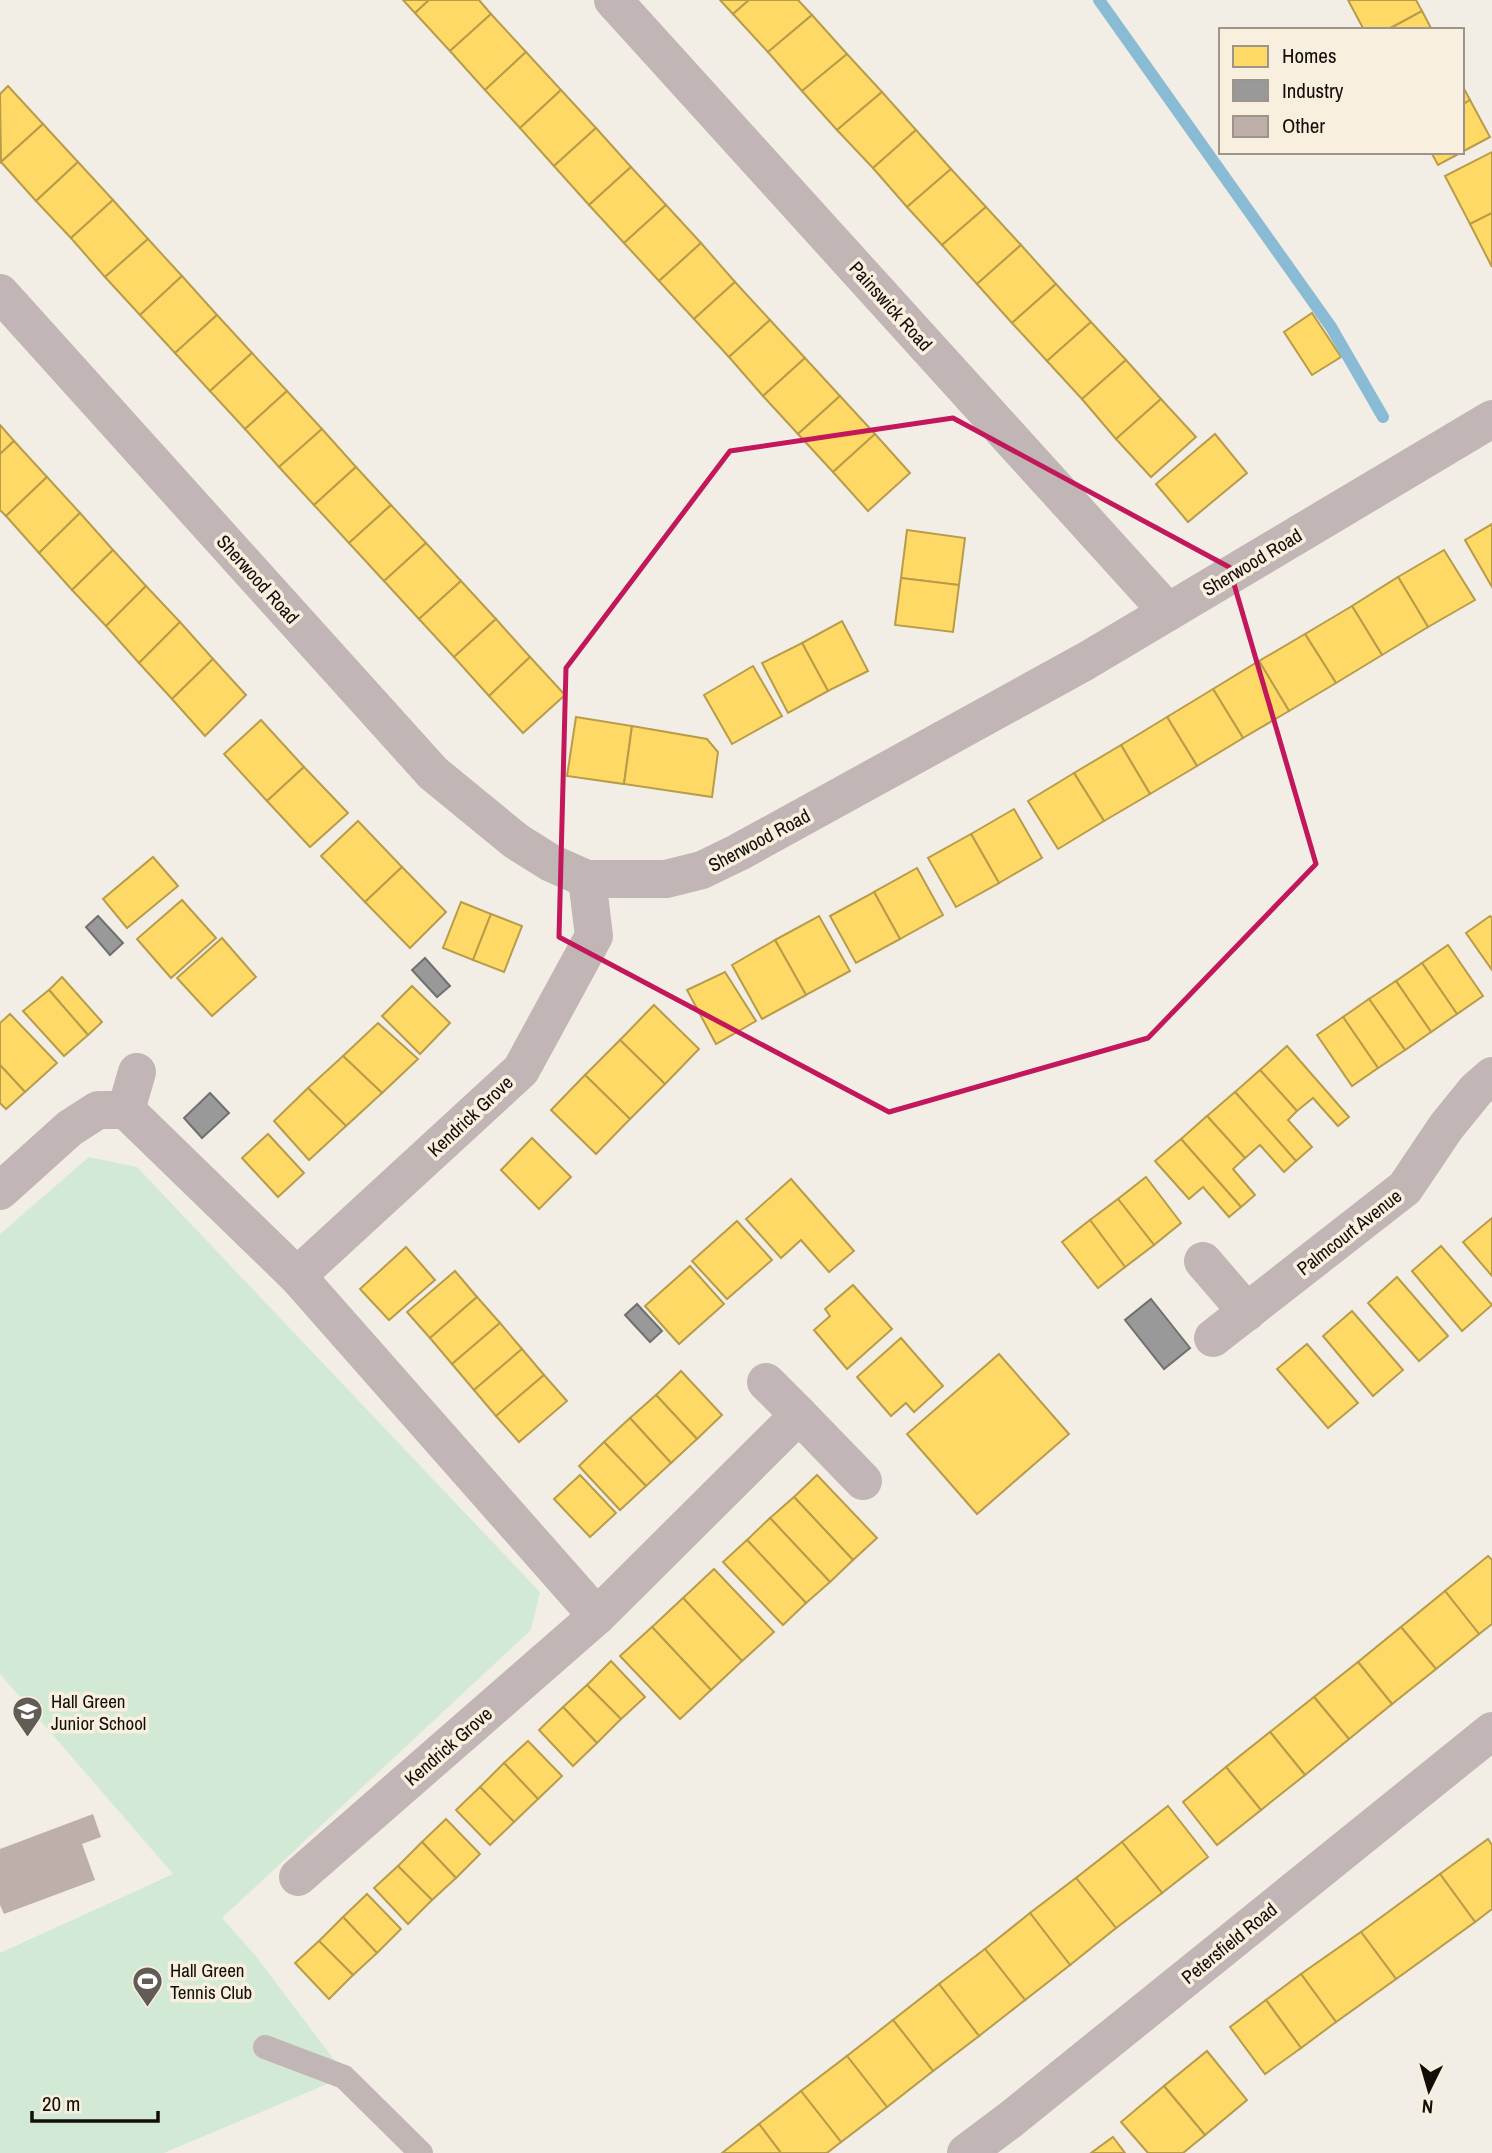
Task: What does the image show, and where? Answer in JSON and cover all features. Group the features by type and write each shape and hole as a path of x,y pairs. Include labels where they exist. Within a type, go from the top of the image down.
{"street":[{"name":"Painswick Road","path":"613,0 1168,612"},
{"name":"Sherwood Road","path":"0,293 433,773 516,841 551,863 587,879 666,879 702,870 739,852 1062,674 1492,419"},
{"name":"Kendrick Grove","path":"297,1276 521,1070 594,936 587,879"},
{"path":"126,1110 137,1072"},
{"name":"Palmcourt Avenue","path":"1213,1338 1405,1188 1446,1127 1476,1090 1492,1076"},
{"path":"0,1191 70,1128 98,1110 126,1110 297,1276 597,1616"},
{"path":"1203,1261 1247,1312"},
{"path":"766,1382 863,1481"},
{"name":"Kendrick Grove","path":"298,1877 597,1616 799,1415"},
{"name":"Petersfield Road","path":"966,2153 1492,1731"}],"lane":[{"path":"265,2047 344,2077 421,2153"}],"highlighted area":[{"path":"953,418 1229,567 1316,864 1148,1038 889,1112 559,937 566,668 730,451"}],"green space":[{"path":"89,1157 137,1167 540,1592 531,1630 222,1918 255,1955 335,2061 344,2077 164,2153 0,2153 0,1953 173,1874 0,1674 0,1234"}],"building: Homes":[{"path":"403,0 429,0 415,13"},
{"path":"429,0 479,0 491,14 450,51 415,13"},
{"path":"720,0 749,0 733,14"},
{"path":"749,0 798,0 812,15 768,52 733,14"},
{"path":"1348,0 1416,0 1422,11 1391,28 1363,28"},
{"path":"1422,11 1431,28 1391,28"},
{"path":"491,14 526,52 485,90 450,51"},
{"path":"812,15 847,54 802,91 768,52"},
{"path":"526,52 561,90 520,128 485,90"},
{"path":"847,54 882,92 837,130 802,91"},
{"path":"8,86 43,124 1,162 0,94"},
{"path":"1464,89 1470,100 1464,104"},
{"path":"561,90 596,128 554,166 520,128"},
{"path":"882,92 916,130 873,168 837,130"},
{"path":"1470,100 1490,137 1464,151 1464,104"},
{"path":"43,124 78,162 36,201 1,162"},
{"path":"596,128 631,167 589,205 554,166"},
{"path":"916,130 951,169 907,207 873,168"},
{"path":"1492,152 1492,213 1470,224 1445,176"},
{"path":"1432,154 1458,154 1438,165"},
{"path":"78,162 113,200 71,238 36,201"},
{"path":"631,167 666,205 624,243 589,205"},
{"path":"951,169 986,207 942,245 907,207"},
{"path":"113,200 148,239 105,277 71,238"},
{"path":"666,205 701,243 659,281 624,243"},
{"path":"986,207 1021,245 977,284 942,245"},
{"path":"1492,213 1492,267 1470,224"},
{"path":"148,239 182,276 140,315 105,277"},
{"path":"701,243 735,282 694,319 659,281"},
{"path":"1021,245 1056,284 1012,323 977,284"},
{"path":"182,276 217,315 175,353 140,315"},
{"path":"735,282 770,320 729,357 694,319"},
{"path":"1056,284 1091,322 1047,361 1012,323"},
{"path":"1312,313 1341,357 1312,375 1284,332"},
{"path":"217,315 252,353 210,391 175,353"},
{"path":"770,320 805,358 763,396 729,357"},
{"path":"1091,322 1126,360 1082,399 1047,361"},
{"path":"252,353 287,391 245,429 210,391"},
{"path":"805,358 840,396 798,434 763,396"},
{"path":"1126,360 1161,399 1116,439 1082,399"},
{"path":"287,391 322,429 279,467 245,429"},
{"path":"840,396 875,434 833,472 798,434"},
{"path":"1161,399 1196,437 1151,477 1116,439"},
{"path":"0,425 14,441 0,454"},
{"path":"322,429 356,467 314,505 279,467"},
{"path":"875,434 910,473 868,511 833,472"},
{"path":"1215,434 1247,473 1188,522 1156,484"},
{"path":"14,441 47,477 6,516 0,510 0,454"},
{"path":"356,467 391,505 349,543 314,505"},
{"path":"47,477 80,513 39,553 6,516"},
{"path":"391,505 426,543 384,581 349,543"},
{"path":"80,513 113,550 72,590 39,553"},
{"path":"1492,524 1492,587 1465,540"},
{"path":"907,530 965,538 959,585 901,578"},
{"path":"426,543 461,581 419,619 384,581"},
{"path":"113,550 146,586 106,626 72,590"},
{"path":"1444,550 1475,600 1428,627 1398,577"},
{"path":"1398,577 1428,627 1382,655 1352,606"},
{"path":"901,578 959,585 953,632 895,625"},
{"path":"461,581 496,619 454,657 419,619"},
{"path":"146,586 180,622 139,663 106,626"},
{"path":"1352,606 1382,655 1336,683 1305,634"},
{"path":"496,619 530,657 489,696 454,657"},
{"path":"842,621 868,671 828,691 802,643"},
{"path":"180,622 213,659 172,699 139,663"},
{"path":"1305,634 1336,683 1289,711 1259,661"},
{"path":"802,643 828,691 788,713 762,663"},
{"path":"530,657 565,695 523,733 489,696"},
{"path":"213,659 246,695 205,736 172,699"},
{"path":"1259,661 1289,711 1243,738 1213,689"},
{"path":"753,666 782,716 732,744 704,695"},
{"path":"1213,689 1243,738 1197,766 1167,717"},
{"path":"576,717 632,726 624,784 567,776"},
{"path":"1167,717 1197,766 1150,794 1121,745"},
{"path":"261,720 304,767 267,801 224,754"},
{"path":"632,726 707,739 718,752 712,797 624,784"},
{"path":"1121,745 1150,794 1104,821 1074,773"},
{"path":"304,767 348,813 310,847 267,801"},
{"path":"1074,773 1104,821 1058,849 1028,801"},
{"path":"1014,809 1042,858 999,883 971,834"},
{"path":"358,821 402,867 365,902 321,856"},
{"path":"971,834 999,883 956,907 928,858"},
{"path":"153,857 178,886 127,928 103,899"},
{"path":"402,867 446,912 410,948 365,902"},
{"path":"917,868 943,915 900,939 874,892"},
{"path":"874,892 900,939 856,963 830,916"},
{"path":"182,900 216,938 171,978 137,939"},
{"path":"461,902 491,914 473,960 443,948"},
{"path":"491,914 522,926 504,972 473,960"},
{"path":"819,916 850,971 806,995 775,940"},
{"path":"1490,916 1492,918 1492,970 1466,933"},
{"path":"222,938 256,977 212,1016 177,978"},
{"path":"775,940 806,995 762,1019 732,965"},
{"path":"1448,945 1483,996 1457,1014 1422,963"},
{"path":"1422,963 1457,1014 1431,1032 1396,981"},
{"path":"725,972 756,1021 716,1044 687,990"},
{"path":"62,977 102,1022 88,1035 49,990"},
{"path":"1396,981 1431,1032 1405,1050 1369,999"},
{"path":"412,986 450,1023 420,1054 382,1016"},
{"path":"49,990 88,1035 64,1056 23,1011"},
{"path":"1369,999 1405,1050 1378,1068 1343,1017"},
{"path":"654,1005 699,1049 665,1084 620,1040"},
{"path":"10,1014 57,1063 25,1092 0,1065 0,1023"},
{"path":"1343,1017 1378,1068 1352,1086 1317,1035"},
{"path":"378,1023 418,1059 382,1093 343,1056"},
{"path":"620,1040 665,1084 630,1119 585,1075"},
{"path":"1287,1046 1349,1117 1338,1126 1313,1098 1297,1111 1260,1070"},
{"path":"343,1056 382,1093 346,1126 308,1088"},
{"path":"0,1065 25,1092 6,1109 0,1103"},
{"path":"1260,1070 1297,1111 1288,1120 1312,1147 1296,1161 1235,1092"},
{"path":"585,1075 630,1119 596,1154 551,1110"},
{"path":"308,1088 346,1126 309,1160 274,1121"},
{"path":"1235,1092 1296,1161 1284,1172 1260,1145 1245,1158 1207,1116"},
{"path":"1207,1116 1245,1158 1233,1169 1255,1195 1241,1207 1181,1139"},
{"path":"268,1134 304,1173 278,1197 242,1158"},
{"path":"532,1138 571,1177 539,1209 501,1170"},
{"path":"1181,1139 1241,1207 1229,1217 1203,1187 1189,1199 1155,1161"},
{"path":"1146,1177 1181,1223 1154,1245 1118,1199"},
{"path":"791,1179 854,1251 829,1272 801,1240 781,1258 746,1219"},
{"path":"1118,1199 1154,1245 1125,1267 1090,1220"},
{"path":"1492,1218 1492,1276 1463,1242"},
{"path":"1090,1220 1125,1267 1098,1288 1062,1242"},
{"path":"737,1221 772,1260 727,1299 692,1261"},
{"path":"1441,1246 1492,1305 1462,1331 1412,1271"},
{"path":"406,1247 435,1280 389,1320 360,1289"},
{"path":"690,1266 724,1304 679,1344 645,1306"},
{"path":"455,1271 477,1297 430,1338 407,1312"},
{"path":"1397,1277 1448,1336 1419,1361 1368,1303"},
{"path":"853,1285 892,1329 847,1369 814,1330 830,1316 825,1309"},
{"path":"477,1297 500,1323 452,1364 430,1338"},
{"path":"1352,1311 1403,1370 1373,1396 1323,1336"},
{"path":"500,1323 522,1349 474,1390 452,1364"},
{"path":"901,1338 943,1386 914,1412 906,1403 891,1416 857,1377"},
{"path":"1307,1344 1358,1403 1328,1428 1277,1369"},
{"path":"522,1349 544,1375 496,1416 474,1390"},
{"path":"999,1354 1069,1434 977,1514 907,1434"},
{"path":"681,1371 722,1415 697,1439 656,1395"},
{"path":"544,1375 567,1401 519,1442 496,1416"},
{"path":"656,1395 697,1439 671,1463 630,1418"},
{"path":"630,1418 671,1463 646,1486 604,1442"},
{"path":"604,1442 646,1486 620,1510 579,1466"},
{"path":"580,1475 616,1513 590,1537 554,1499"},
{"path":"817,1475 877,1538 853,1560 794,1497"},
{"path":"794,1497 853,1560 830,1582 770,1518"},
{"path":"770,1518 830,1582 806,1603 747,1540"},
{"path":"747,1540 806,1603 783,1625 723,1562"},
{"path":"1488,1556 1492,1560 1492,1624 1479,1634 1445,1591"},
{"path":"714,1569 774,1632 742,1661 683,1598"},
{"path":"1445,1591 1479,1634 1436,1669 1401,1627"},
{"path":"683,1598 742,1661 711,1690 652,1627"},
{"path":"652,1627 711,1690 680,1719 620,1656"},
{"path":"1401,1627 1436,1669 1392,1704 1358,1662"},
{"path":"611,1661 645,1697 621,1719 587,1685"},
{"path":"1358,1662 1392,1704 1349,1739 1314,1697"},
{"path":"587,1685 621,1719 597,1743 563,1707"},
{"path":"1314,1697 1349,1739 1305,1775 1270,1732"},
{"path":"563,1707 597,1743 573,1766 539,1730"},
{"path":"1270,1732 1305,1775 1261,1810 1226,1767"},
{"path":"528,1741 562,1776 538,1799 504,1763"},
{"path":"504,1763 538,1799 514,1822 480,1787"},
{"path":"1226,1767 1261,1810 1217,1845 1183,1802"},
{"path":"480,1787 514,1822 490,1845 456,1810"},
{"path":"1168,1806 1208,1857 1162,1893 1122,1842"},
{"path":"446,1819 480,1854 456,1878 422,1842"},
{"path":"1488,1839 1492,1845 1492,1909 1475,1922 1440,1874"},
{"path":"422,1842 456,1878 432,1900 398,1866"},
{"path":"1122,1842 1162,1893 1116,1928 1076,1878"},
{"path":"398,1866 432,1900 408,1924 374,1888"},
{"path":"1440,1874 1475,1922 1396,1979 1361,1932"},
{"path":"1076,1878 1116,1928 1070,1965 1030,1913"},
{"path":"367,1894 401,1929 377,1953 343,1917"},
{"path":"1030,1913 1070,1965 1025,2000 985,1949"},
{"path":"343,1917 377,1953 353,1975 319,1941"},
{"path":"1361,1932 1396,1979 1336,2022 1301,1974"},
{"path":"319,1941 353,1975 329,1999 295,1963"},
{"path":"985,1949 1025,2000 979,2036 939,1984"},
{"path":"1301,1974 1336,2022 1301,2048 1266,2000"},
{"path":"939,1984 979,2036 933,2071 893,2020"},
{"path":"1266,2000 1301,2048 1265,2074 1230,2027"},
{"path":"893,2020 933,2071 887,2107 847,2056"},
{"path":"1207,2051 1247,2100 1205,2135 1164,2086"},
{"path":"847,2056 887,2107 841,2142 801,2091"},
{"path":"1164,2086 1205,2135 1183,2153 1148,2153 1121,2122"},
{"path":"801,2091 841,2142 827,2153 781,2153 759,2124"},
{"path":"759,2124 781,2153 722,2153"},
{"path":"1113,2137 1125,2153 1091,2153"}],"building: Industry":[{"path":"98,916 123,943 110,955 86,927"},
{"path":"425,958 450,986 437,997 412,970"},
{"path":"210,1093 229,1113 202,1138 184,1118"},
{"path":"1151,1299 1190,1348 1164,1369 1125,1320"},
{"path":"637,1304 662,1331 650,1342 625,1315"}],"building: Other":[{"path":"93,1814 101,1837 82,1844 95,1880 4,1914 0,1905 0,1849"}],"waterway":[{"path":"1099,0 1331,327 1383,417"}],"place":[{"name":"Hall Green Junior School","path":"28,1739"},
{"name":"Hall Green Tennis Club","path":"147,2008"}]}
